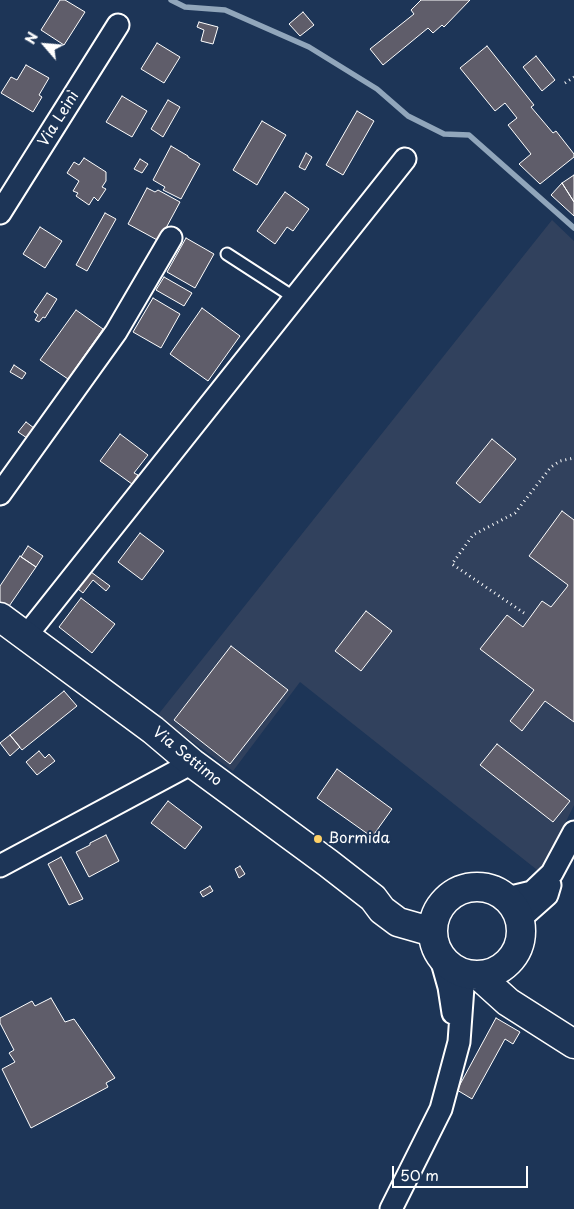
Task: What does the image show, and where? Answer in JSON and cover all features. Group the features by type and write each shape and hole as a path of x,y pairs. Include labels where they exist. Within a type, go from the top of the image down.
{"street":[{"name":"Via Leinì","path":"0,213 118,25"},
{"path":"26,636 405,160"},
{"path":"0,494 116,332 171,238"},
{"name":"Via Settimo","path":"0,617 154,730 192,763 373,898 417,909 437,932"},
{"path":"0,866 192,763"},
{"path":"513,909 547,895 552,873 574,832"},
{"path":"459,1042 437,932 446,899 467,887 481,886 496,890 513,909 521,932 519,944 513,956 504,966 492,972 471,974"},
{"path":"437,932 450,966 471,974 508,1002 574,1044"},
{"path":"504,966 530,1015"},
{"path":"391,1209 441,1108 459,1042 471,974"}],"lane":[{"path":"227,254 295,298"}],"path":[{"path":"565,83 574,77"},
{"path":"524,613 452,564 474,535 515,513 551,467 560,461 574,458"}],"shaded area":[{"path":"552,220 574,241 574,805 541,873 300,682 233,771 157,716"}],"building":[{"path":"60,0 65,0 85,12 64,45 41,30"},
{"path":"421,0 470,0 444,27 442,25 433,33 428,28 383,65 370,49 414,14 411,10"},
{"path":"303,12 314,25 300,36 289,24"},
{"path":"199,22 218,27 213,44 201,41 204,30 197,27"},
{"path":"157,43 180,57 164,83 141,69"},
{"path":"487,46 534,105 531,107 553,133 556,131 574,154 574,157 540,184 519,164 531,154 508,125 517,118 505,103 495,111 460,68"},
{"path":"536,56 555,80 542,91 523,67"},
{"path":"26,65 49,78 39,95 42,97 33,112 1,93 11,77 17,80"},
{"path":"122,96 147,111 132,137 106,122"},
{"path":"168,100 180,107 163,137 151,129"},
{"path":"357,111 374,121 343,175 326,165"},
{"path":"262,121 286,135 257,185 233,170"},
{"path":"171,146 200,164 181,199 163,190 165,187 153,180"},
{"path":"306,153 312,157 305,170 299,167"},
{"path":"84,158 106,172 106,181 102,187 106,189 98,201 94,197 89,205 76,196 78,193 73,191 79,181 67,173 74,162 79,165"},
{"path":"140,159 148,164 142,173 134,169"},
{"path":"574,175 574,202 562,183"},
{"path":"562,183 574,202 574,216 551,195"},
{"path":"147,188 155,192 158,190 180,202 159,241 128,224"},
{"path":"285,192 309,209 293,231 287,227 275,244 257,231"},
{"path":"105,213 116,219 87,271 76,265"},
{"path":"40,227 62,241 45,268 23,254"},
{"path":"186,238 214,254 195,288 167,272"},
{"path":"164,277 192,293 184,306 156,290"},
{"path":"47,293 57,299 45,318 43,317 39,322 35,320 38,315 34,312"},
{"path":"153,298 180,314 161,348 133,332"},
{"path":"202,308 240,336 208,381 170,354"},
{"path":"76,310 103,329 68,379 40,360"},
{"path":"14,365 26,373 22,379 10,372"},
{"path":"26,422 34,428 27,438 18,432"},
{"path":"120,434 148,455 134,473 138,475 132,484 100,461"},
{"path":"492,439 516,459 480,503 456,483"},
{"path":"562,511 574,520 574,722 545,701 522,731 510,721 534,690 480,649 507,615 523,627 542,601 551,607 567,587 568,585 529,556"},
{"path":"140,533 164,551 142,580 118,562"},
{"path":"28,546 43,556 36,567 21,557"},
{"path":"20,556 36,567 5,612 0,608 0,586"},
{"path":"91,572 110,586 106,591 93,580 83,593 78,589"},
{"path":"81,598 115,624 92,653 59,627"},
{"path":"366,611 392,631 361,671 335,651"},
{"path":"231,646 288,690 230,764 174,720"},
{"path":"64,691 77,706 22,750 10,735"},
{"path":"10,735 20,747 10,756 0,743"},
{"path":"497,744 570,801 553,822 480,765"},
{"path":"39,751 45,758 49,754 55,761 37,775 26,762"},
{"path":"337,769 392,809 372,837 317,798"},
{"path":"168,801 202,827 185,849 151,823"},
{"path":"106,835 119,861 89,877 76,852"},
{"path":"61,857 83,899 69,905 48,864"},
{"path":"240,866 245,874 239,878 235,869"},
{"path":"210,886 213,891 203,897 200,892"},
{"path":"51,998 65,1022 74,1019 115,1078 106,1083 108,1087 31,1128 2,1069 15,1062 9,1053 14,1050 0,1023 0,1018 32,1001 35,1006"},
{"path":"496,1018 520,1032 513,1044 505,1039 472,1099 457,1090"}],"waterway":[{"path":"171,0 185,7 225,10 309,47 377,89 408,116 444,134 469,135 574,228"}],"place":[{"name":"Bormida","path":"318,839"}]}
